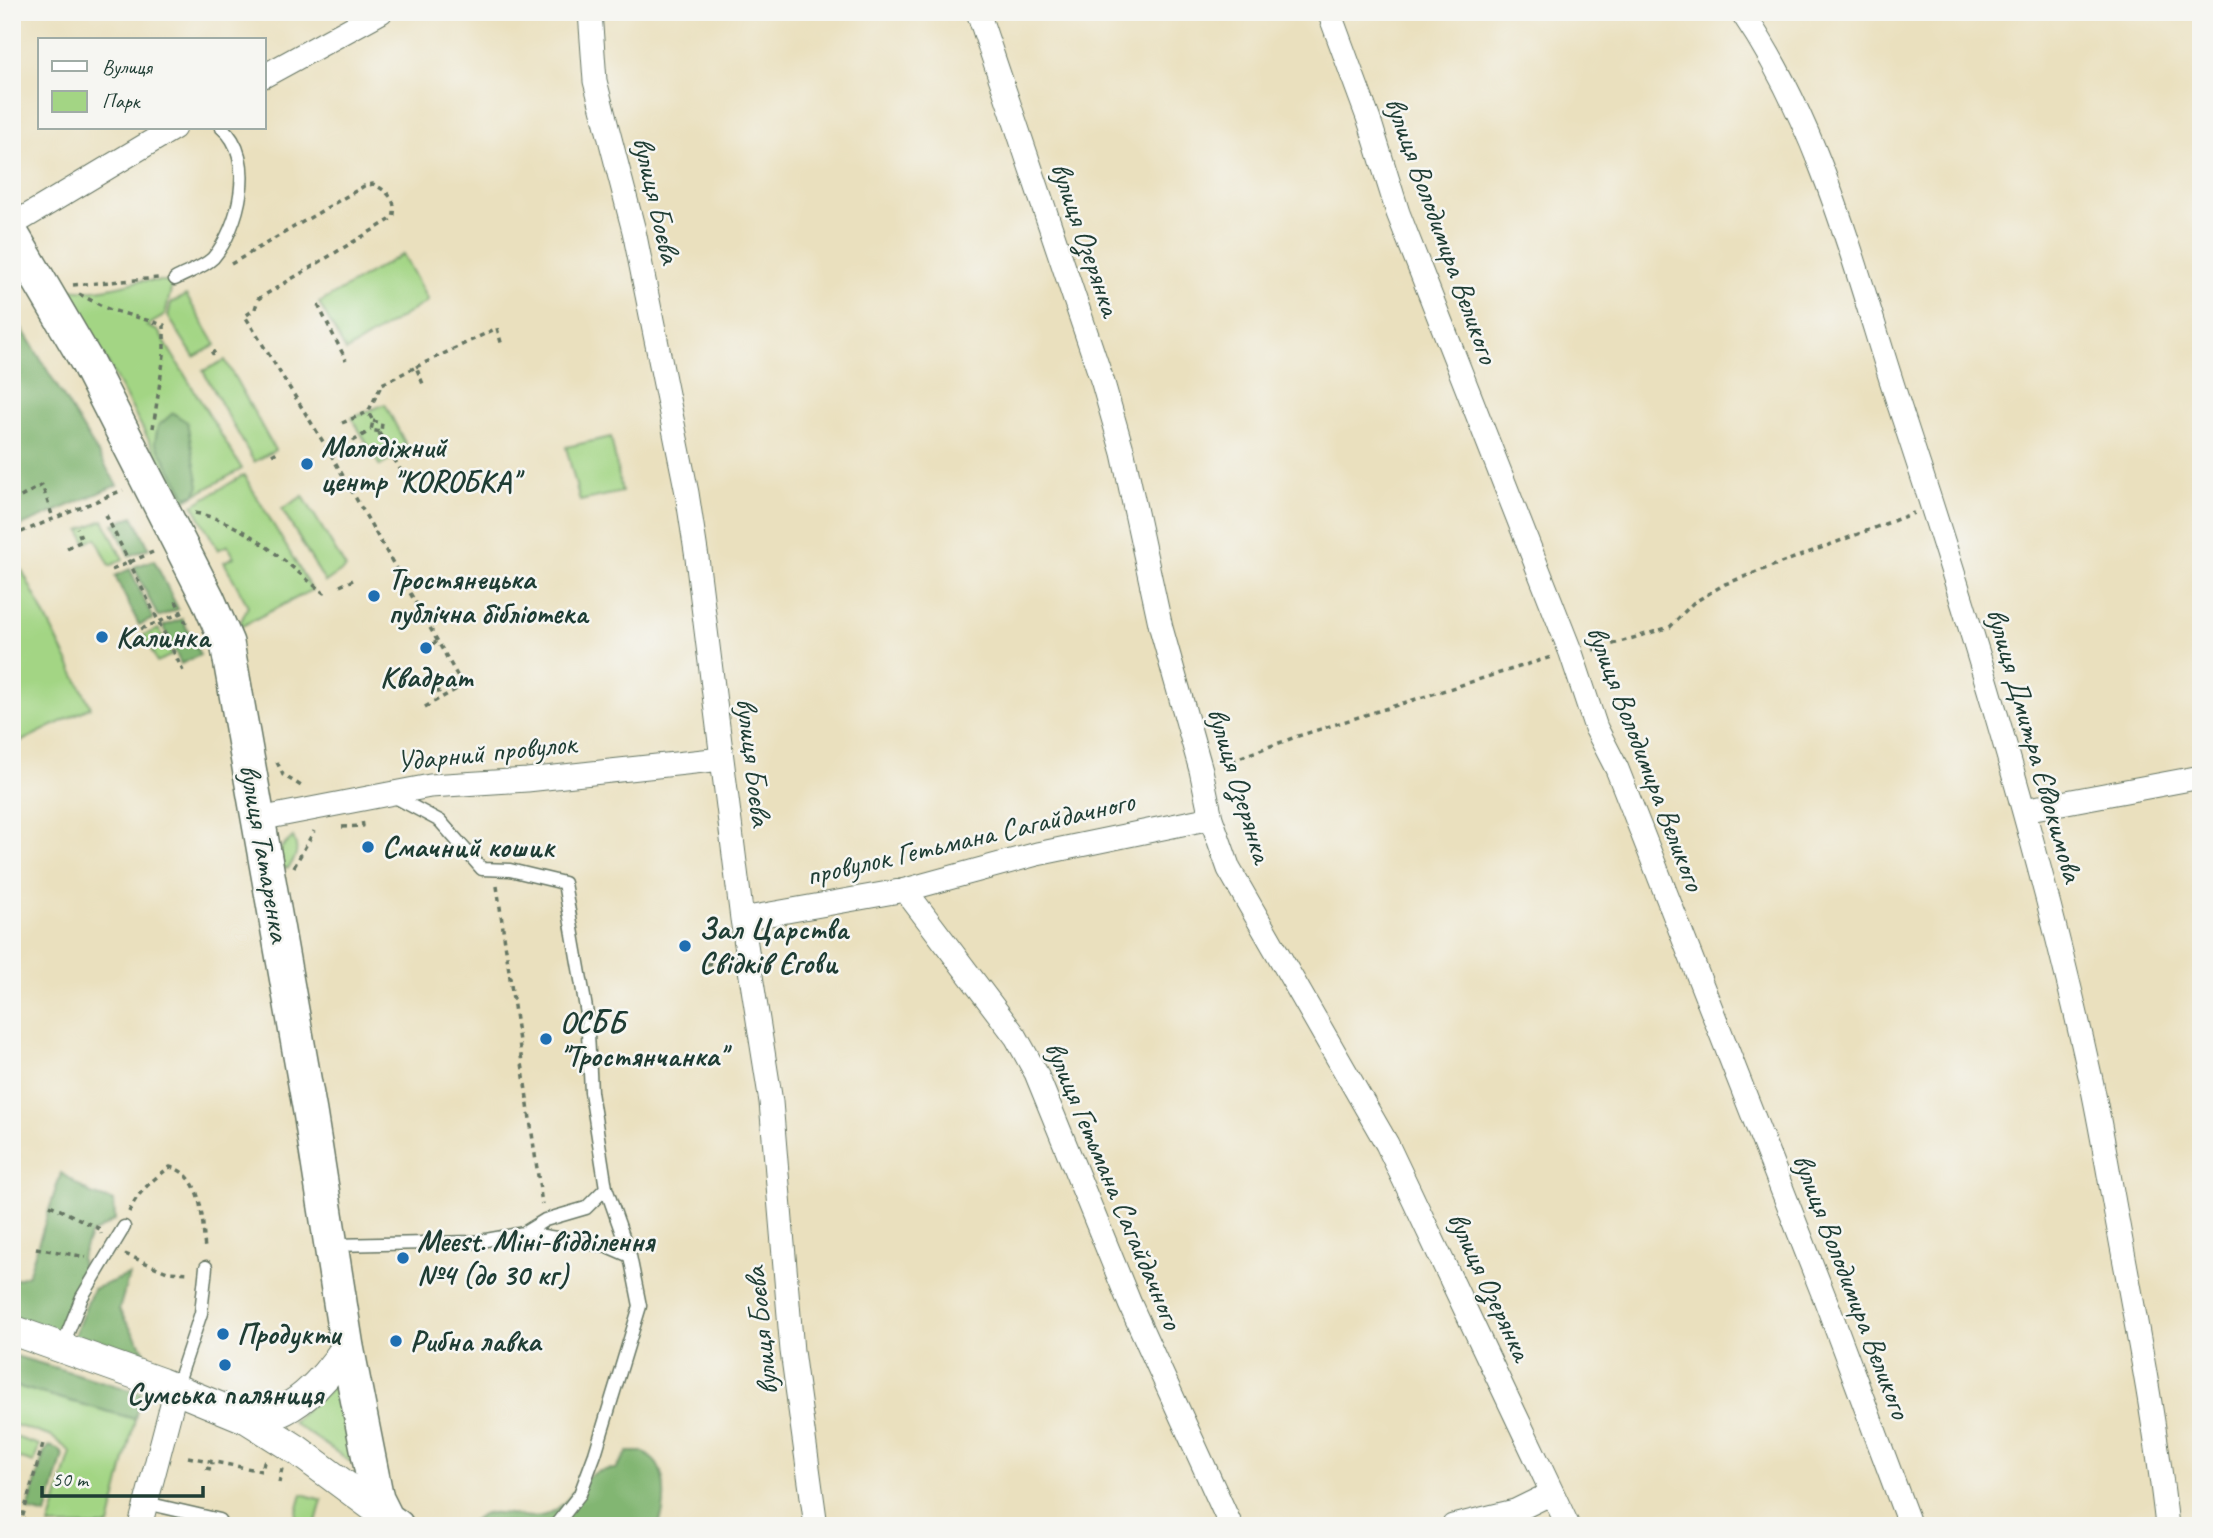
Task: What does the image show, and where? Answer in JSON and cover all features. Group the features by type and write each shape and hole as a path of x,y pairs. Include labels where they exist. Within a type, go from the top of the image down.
{"main road":[{"name":"вулиця Татаренка","path":"12,234 87,362 208,599 228,650 332,1245 347,1347 377,1499 391,1521"}],"street":[{"path":"266,75 381,12"},
{"name":"вулиця Боєва","path":"590,12 595,81 634,231 687,492 742,919 771,1102 792,1351 816,1526"},
{"name":"вулиця Озерянка","path":"978,12 1123,453 1161,628 1201,770 1211,818 1229,869 1387,1144 1567,1526"},
{"name":"вулиця Володимира Великого","path":"1329,12 1370,123 1398,213 1571,653 1596,728 1617,769 1827,1304 1910,1526"},
{"name":"вулиця Дмитра Євдокимова","path":"1742,12 1766,47 1788,89 1836,207 1932,506 2024,810 2091,1081 2156,1441 2167,1526"},
{"path":"12,225 171,130"},
{"name":"Ударний провулок","path":"259,819 430,786 527,780 722,759"},
{"path":"2024,810 2201,777"},
{"name":"провулок Гетьмана Сагайдачного","path":"742,919 905,890 1037,854 1211,818"},
{"name":"вулиця Гетьмана Сагайдачного","path":"905,890 1016,1037 1036,1073 1130,1304 1231,1526"},
{"path":"12,1330 176,1389 247,1419 297,1450 391,1521"},
{"path":"247,1419 264,1419 302,1397 321,1383 347,1347"},
{"path":"140,1526 176,1389"},
{"path":"1453,1526 1515,1511 1552,1493"}],"lane":[{"path":"175,279 211,260 239,211 238,154 223,130"},
{"path":"389,794 440,821 482,869 510,870 564,884 587,1014 591,1092 606,1188 630,1256 640,1306 580,1494 555,1526"},
{"path":"524,1233 545,1220 586,1208 606,1188"},
{"path":"61,1347 82,1297 124,1227"},
{"path":"332,1245 475,1242 524,1233 607,1245 630,1256"},
{"path":"176,1389 201,1313 206,1267"},
{"path":"146,1503 220,1520"}],"path":[{"path":"229,265 364,186 373,184 391,195 395,206 393,218 258,299 255,309 245,316 330,453 439,641 459,682 455,690 423,708"},
{"path":"65,282 77,286 139,279 175,279"},
{"path":"70,289 108,309 164,324 164,355 150,439"},
{"path":"317,305 346,360"},
{"path":"342,423 368,412 382,384 496,328 502,346"},
{"path":"211,354 218,349"},
{"path":"416,367 423,384"},
{"path":"368,412 373,421 383,425 379,433"},
{"path":"353,441 371,430 373,421"},
{"path":"371,430 379,433 400,469"},
{"path":"12,502 42,485 53,519"},
{"path":"12,536 132,486"},
{"path":"1201,770 1432,694 1670,627 1693,603 1724,583 1932,506"},
{"path":"195,513 214,517 270,547 325,594"},
{"path":"106,515 183,671"},
{"path":"67,548 82,541 77,528"},
{"path":"112,570 153,552"},
{"path":"340,586 353,580"},
{"path":"141,629 182,613"},
{"path":"432,644 439,641"},
{"path":"437,689 442,697"},
{"path":"273,753 283,775 297,785 308,788"},
{"path":"333,828 363,826 359,800"},
{"path":"288,874 298,862 314,831 323,829"},
{"path":"482,869 497,884 499,892 545,1220"},
{"path":"124,1227 136,1196 170,1167 184,1170 192,1179 197,1195 206,1267"},
{"path":"50,1205 100,1229 103,1241"},
{"path":"20,1526 44,1440"},
{"path":"188,1457 262,1471 264,1462 294,1469"},
{"path":"206,1468 211,1469 212,1462"},
{"path":"279,1483 282,1466"}],"green space":[{"path":"403,254 428,301 346,351 319,303"},
{"path":"139,281 173,281 165,315 147,326 158,331 242,469 182,502 106,360 58,284 87,290"},
{"path":"186,295 216,345 194,357 168,316 171,303"},
{"path":"12,312 117,485 12,530"},
{"path":"225,360 275,450 254,462 203,371"},
{"path":"385,404 408,449 380,466 352,418"},
{"path":"173,413 187,422 199,486 195,494 186,497 155,442 158,426"},
{"path":"611,437 622,492 580,501 566,447"},
{"path":"244,475 312,590 238,628 248,606 224,562 234,557 228,545 218,550 193,505"},
{"path":"303,496 346,568 325,582 282,509"},
{"path":"133,516 149,548 129,556 114,524"},
{"path":"103,520 123,559 110,566 96,538 86,543 80,530"},
{"path":"12,552 91,707 12,746"},
{"path":"154,560 178,609 158,617 134,567"},
{"path":"130,569 153,619 139,625 115,576"},
{"path":"182,619 200,655 181,664 163,626"},
{"path":"159,629 172,655 157,662 144,635"},
{"path":"293,837 295,857 288,868 283,868 279,850"},
{"path":"61,1173 91,1194 114,1201 115,1220 90,1235 81,1258 83,1283 56,1339 12,1325 12,1281 28,1275"},
{"path":"129,1275 119,1310 150,1360 147,1369 71,1344 93,1289"},
{"path":"12,1355 141,1393 135,1419 12,1385"},
{"path":"12,1385 135,1419 109,1526 49,1526 71,1452 52,1437 12,1424"},
{"path":"332,1387 339,1388 354,1464 292,1422"},
{"path":"12,1436 39,1445 34,1463 12,1456"},
{"path":"49,1446 58,1449 63,1455 46,1515 28,1510 44,1452"},
{"path":"628,1452 644,1452 656,1462 660,1470 664,1495 663,1512 658,1526 468,1526 485,1514 504,1513 535,1517 556,1510 592,1475 616,1469"},
{"path":"302,1494 322,1500 315,1526 294,1522"}],"place":[{"name":"Молодіжний центр \"КОRОБКА\"","path":"307,464"},
{"name":"Тростянецька публічна бібліотека","path":"374,596"},
{"name":"Калинка","path":"102,637"},
{"name":"Квадрат","path":"426,648"},
{"name":"Смачний кошик","path":"368,847"},
{"name":"Зал Царства Свідків Єгови","path":"685,946"},
{"name":"ОСББ \"Тростянчанка\"","path":"546,1039"},
{"name":"Meest. Міні-відділення №4 (до 30 кг)","path":"403,1258"},
{"name":"Продукти","path":"223,1334"},
{"name":"Рибна лавка","path":"396,1341"},
{"name":"Сумська паляниця","path":"225,1365"}]}
